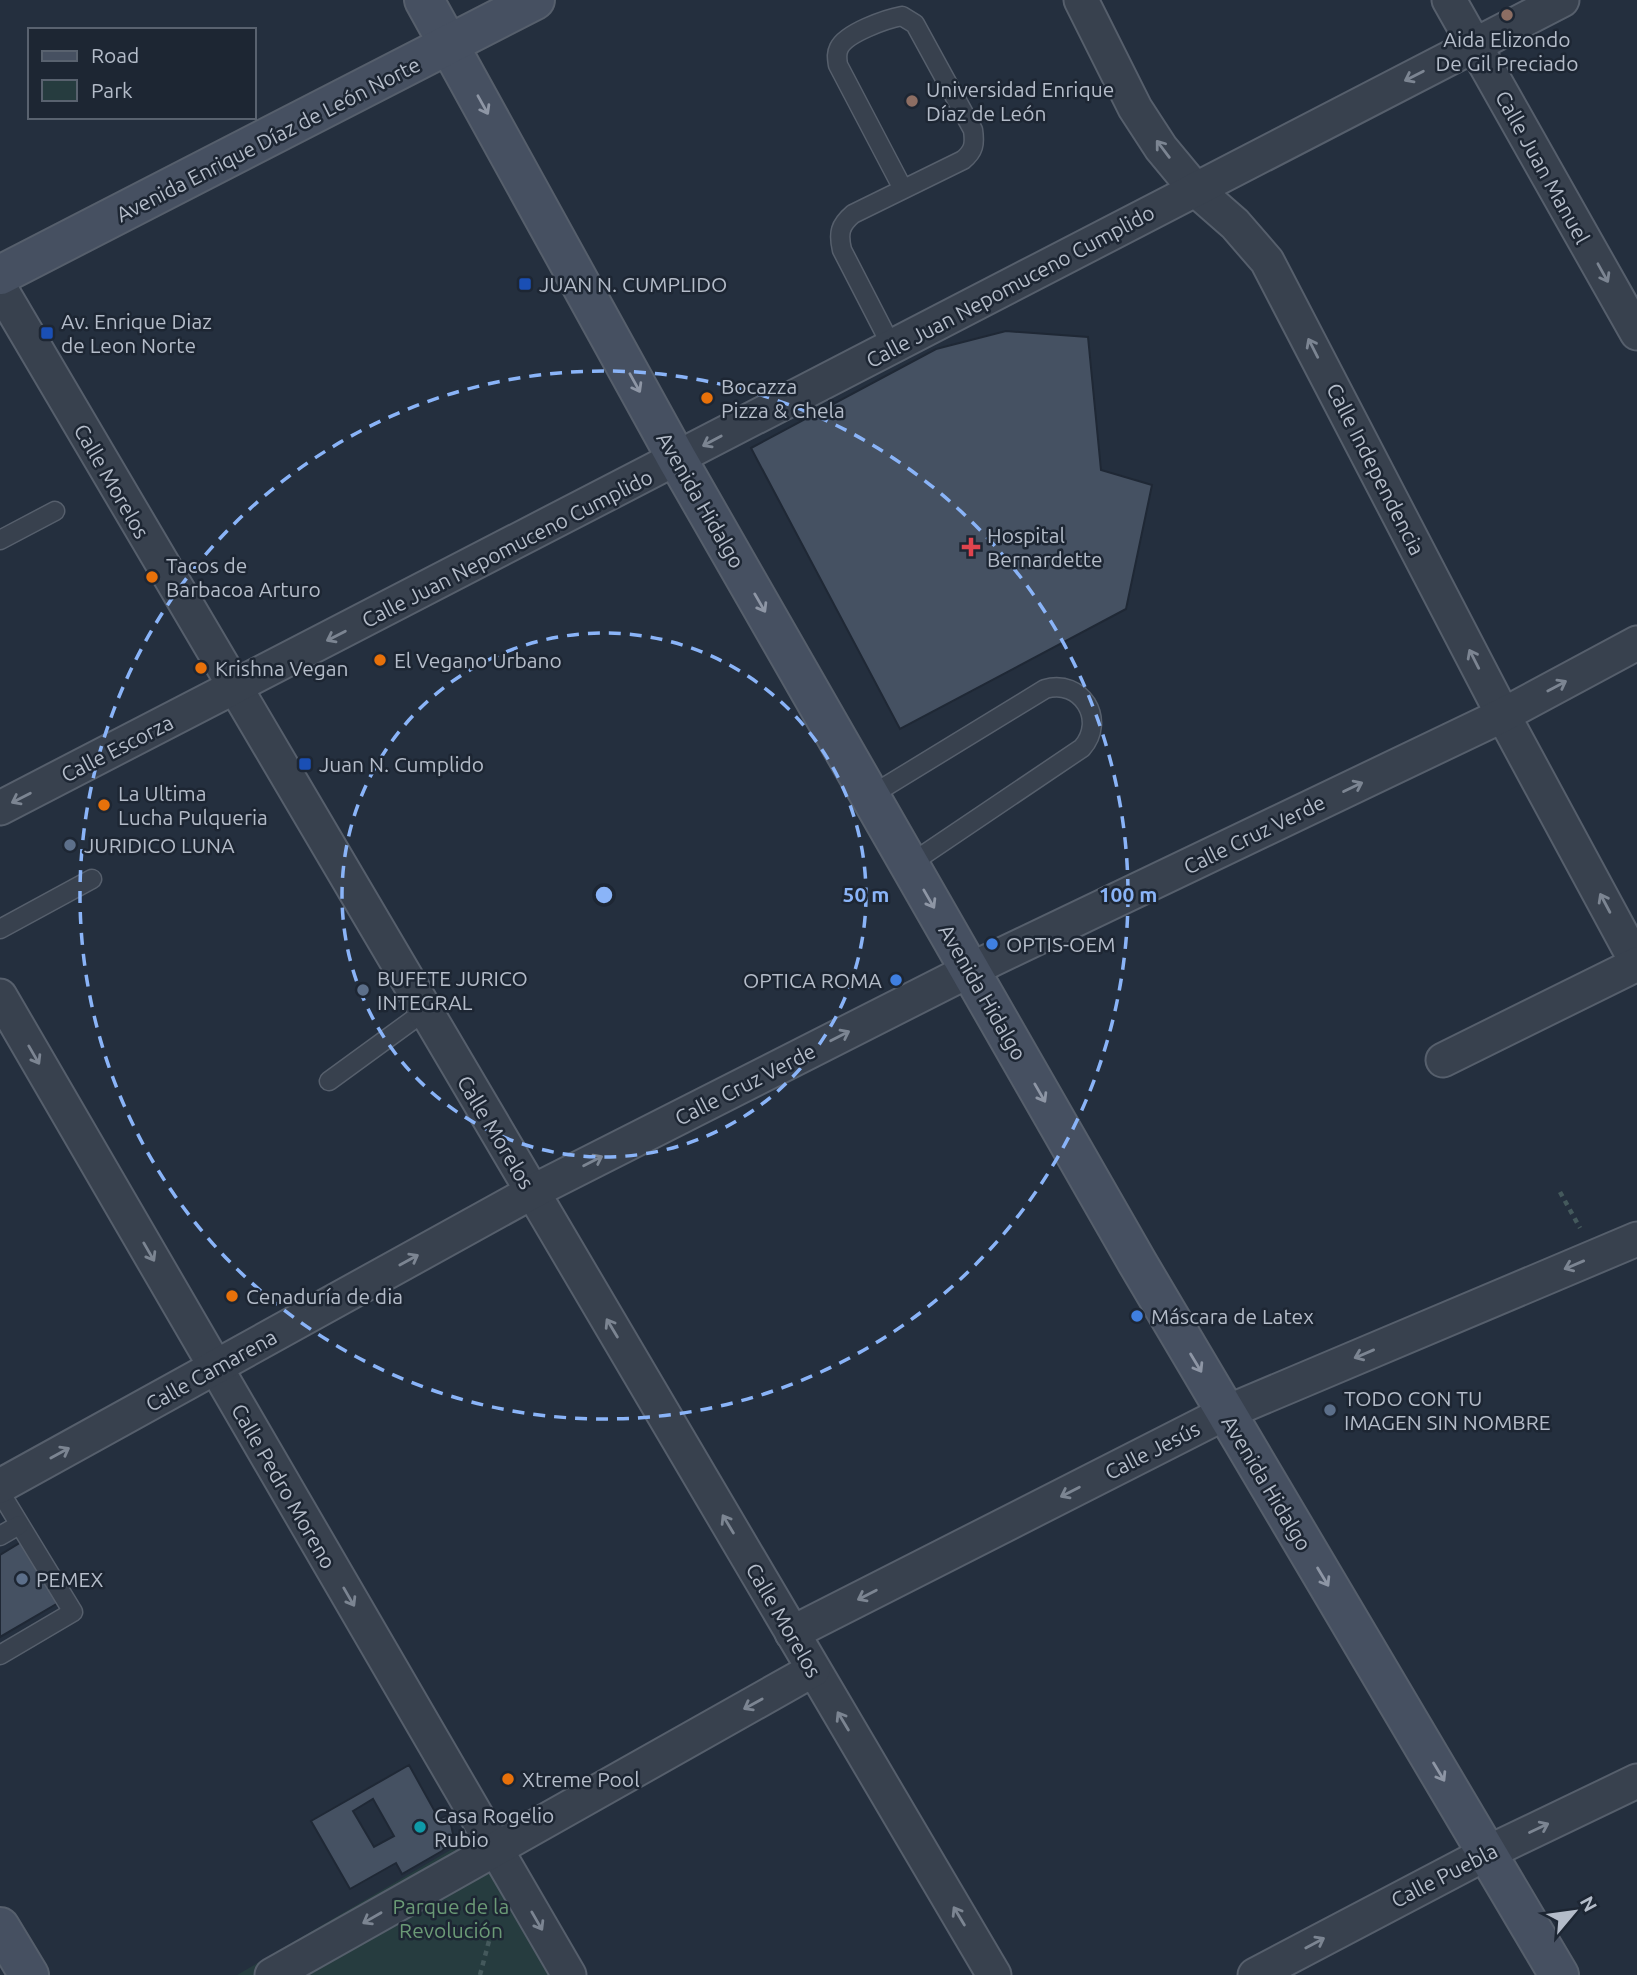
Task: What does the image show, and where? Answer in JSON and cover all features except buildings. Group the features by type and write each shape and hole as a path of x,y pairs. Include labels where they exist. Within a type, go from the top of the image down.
{"main road":[{"name":"Avenida Hidalgo","path":"424,0 677,459 870,796 1226,1413 1559,1975"},
{"name":"Avenida Enrique Díaz de León Norte","path":"0,275 535,0"},
{"path":"0,1927 29,1975"}],"street":[{"name":"Calle Independencia","path":"1081,0 1135,108 1161,148 1195,189 1235,224 1268,261 1503,715 1637,963"},
{"name":"Calle Juan Manuel","path":"1449,0 1637,333"},
{"name":"Calle Juan Nepomuceno Cumplido","path":"234,689 1562,0"},
{"name":"Calle Morelos","path":"0,288 994,1975"},
{"name":"Calle Cruz Verde","path":"532,1192 970,970 1503,715 1637,643"},
{"name":"Calle Escorza","path":"0,808 234,689"},
{"path":"1443,1060 1637,963"},
{"name":"Calle Pedro Moreno","path":"0,996 569,1975"},
{"name":"Calle Camarena","path":"0,1486 532,1192"},
{"name":"Calle Jesús","path":"792,1633 1226,1413 1637,1239"},
{"path":"272,1975 813,1670"},
{"name":"Calle Puebla","path":"1255,1975 1487,1853 1637,1782"}],"lane":[{"path":"892,347 842,250 838,236 843,223 853,214 963,160 972,153 975,142 973,130 915,24 902,16 886,19 846,39 839,46 836,55 838,65 904,188"},
{"path":"0,540 55,511"},
{"path":"870,796 1045,689 1058,685 1071,689 1081,698 1090,713 1093,725 1091,738 1082,748 910,864"},
{"path":"0,929 92,878"},
{"path":"329,1082 425,1011"},
{"path":"0,1492 73,1612 0,1655"},
{"path":"0,1536 19,1525"}],"path":[{"path":"480,1975 489,1941"}],"green space":[{"name":"Parque de la Revolución","path":"471,1838 550,1975 237,1975"}],"place":[{"name":"Aida Elizondo De Gil Preciado","path":"1507,15"},
{"name":"Universidad Enrique Díaz de León","path":"912,101"},
{"name":"JUAN N. CUMPLIDO","path":"525,284"},
{"name":"Av. Enrique Diaz de Leon Norte","path":"47,333"},
{"name":"Bocazza Pizza & Chela","path":"707,398"},
{"name":"Hospital Bernardette","path":"971,547"},
{"name":"Tacos de Barbacoa Arturo","path":"152,577"},
{"name":"El Vegano Urbano","path":"380,660"},
{"name":"Krishna Vegan","path":"201,668"},
{"name":"Juan N. Cumplido","path":"305,764"},
{"name":"La Ultima Lucha Pulqueria","path":"104,805"},
{"name":"JURIDICO LUNA","path":"70,845"},
{"name":"OPTIS-OEM","path":"992,944"},
{"name":"OPTICA ROMA","path":"896,980"},
{"name":"BUFETE JURICO INTEGRAL","path":"363,990"},
{"name":"Cenaduría de dia","path":"232,1296"},
{"name":"Máscara de Latex","path":"1137,1316"},
{"name":"TODO CON TU IMAGEN SIN NOMBRE","path":"1330,1410"},
{"name":"PEMEX","path":"22,1579"},
{"name":"Xtreme Pool","path":"508,1779"},
{"name":"Casa Rogelio Rubio","path":"420,1827"}]}
